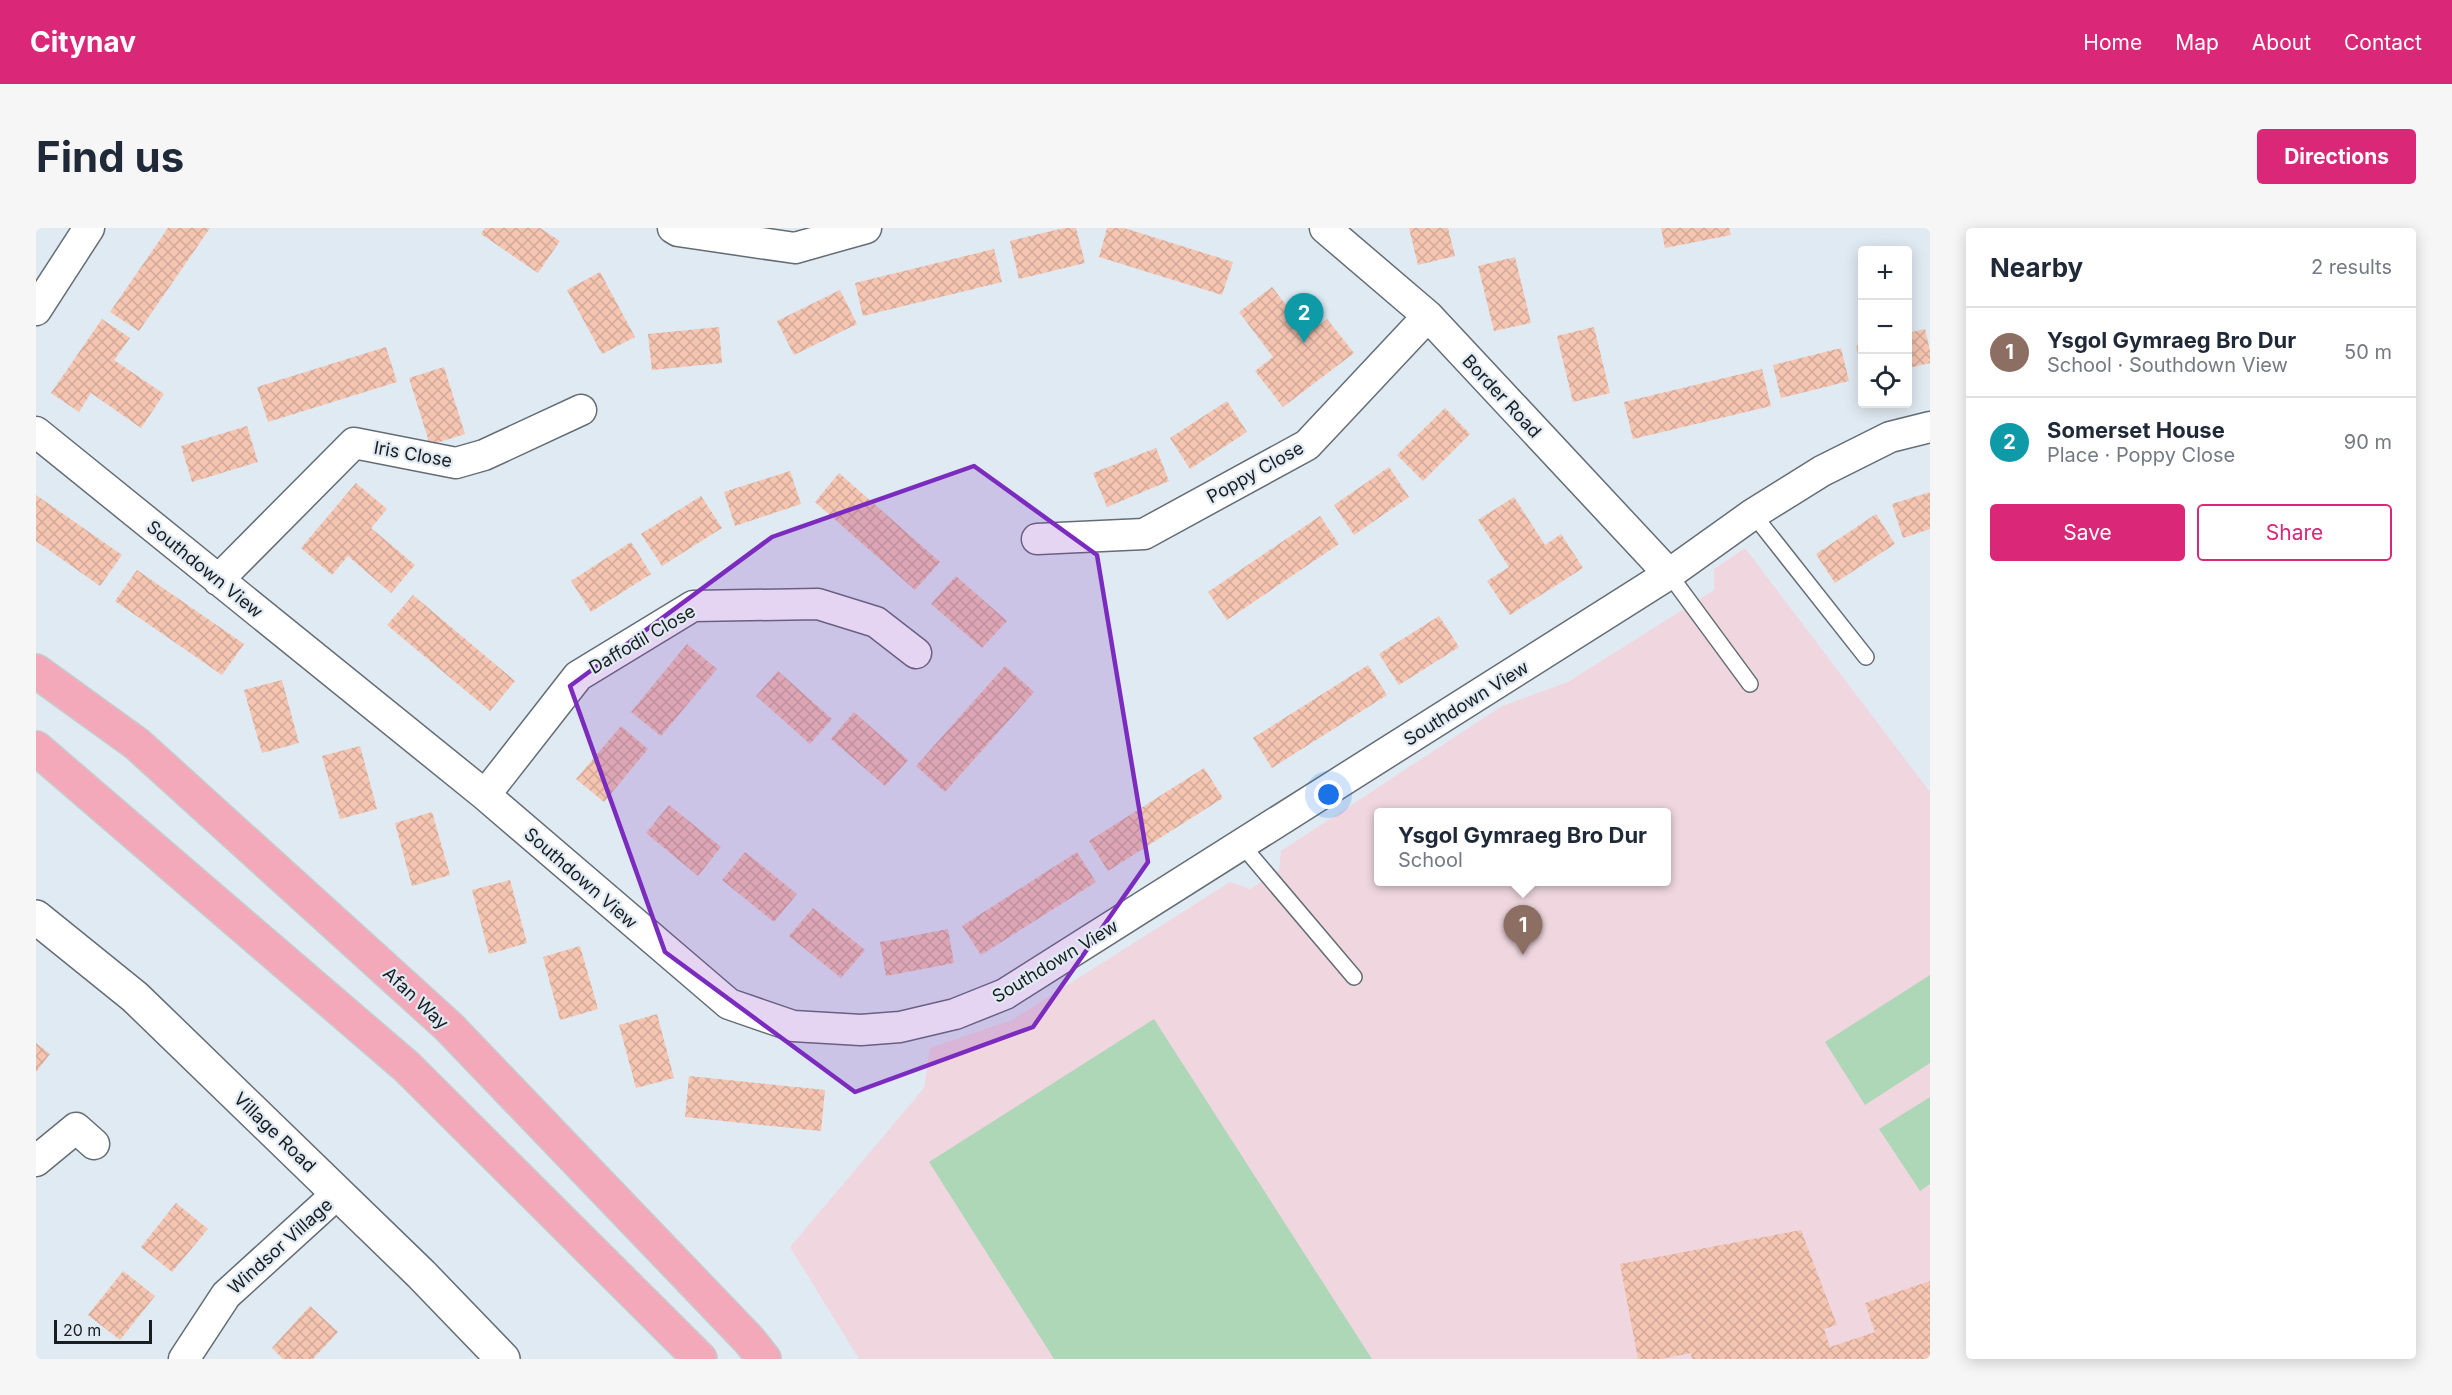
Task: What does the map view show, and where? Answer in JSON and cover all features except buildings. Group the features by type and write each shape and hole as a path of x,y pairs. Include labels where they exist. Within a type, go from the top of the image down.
{"main road":[{"name":"Afan Way","path":"36,672 137,744 449,1028 764,1359"},
{"path":"36,748 407,1067 700,1359"}],"street":[{"path":"36,310 89,228"},
{"path":"673,228 678,231 795,248 866,228"},
{"name":"Border Road","path":"1325,228 1428,316 1669,574"},
{"name":"Poppy Close","path":"1037,539 1144,534 1307,445 1428,316"},
{"name":"Iris Close","path":"218,580 354,443 456,463 484,455 581,410"},
{"name":"Southdown View","path":"36,432 485,795 729,1005 793,1026 861,1030 900,1027 965,1010 1005,994 1669,574 1753,514 1822,471 1890,437 1930,427"},
{"name":"Daffodil Close","path":"485,795 578,676 693,606 818,604 876,622 916,653"},
{"name":"Village Road","path":"36,917 135,997 421,1274 503,1359"},
{"path":"36,1161 76,1128 93,1144"},
{"name":"Windsor Village","path":"183,1359 225,1295 338,1193"}],"lane":[{"path":"1753,514 1866,657"},
{"path":"1669,574 1750,684"},
{"path":"1242,845 1354,977"}],"highlighted area":[{"path":"974,466 1097,555 1148,862 1033,1027 855,1092 665,952 570,686 772,537"}],"shaded area":[{"path":"1745,548 1930,792 1930,1359 859,1359 790,1247 924,1088 930,1048 1012,1020 1230,882 1250,889 1279,870 1281,851 1502,706 1568,682 1714,590 1714,569"}],"green space":[{"path":"1930,975 1930,1063 1865,1105 1825,1042"},
{"path":"1154,1019 1372,1359 1054,1359 929,1162"},
{"path":"1930,1097 1930,1184 1920,1191 1879,1129"}],"place":[{"name":"Somerset House","path":"1304,343"},
{"name":"Ysgol Gymraeg Bro Dur","path":"1523,955"}]}
